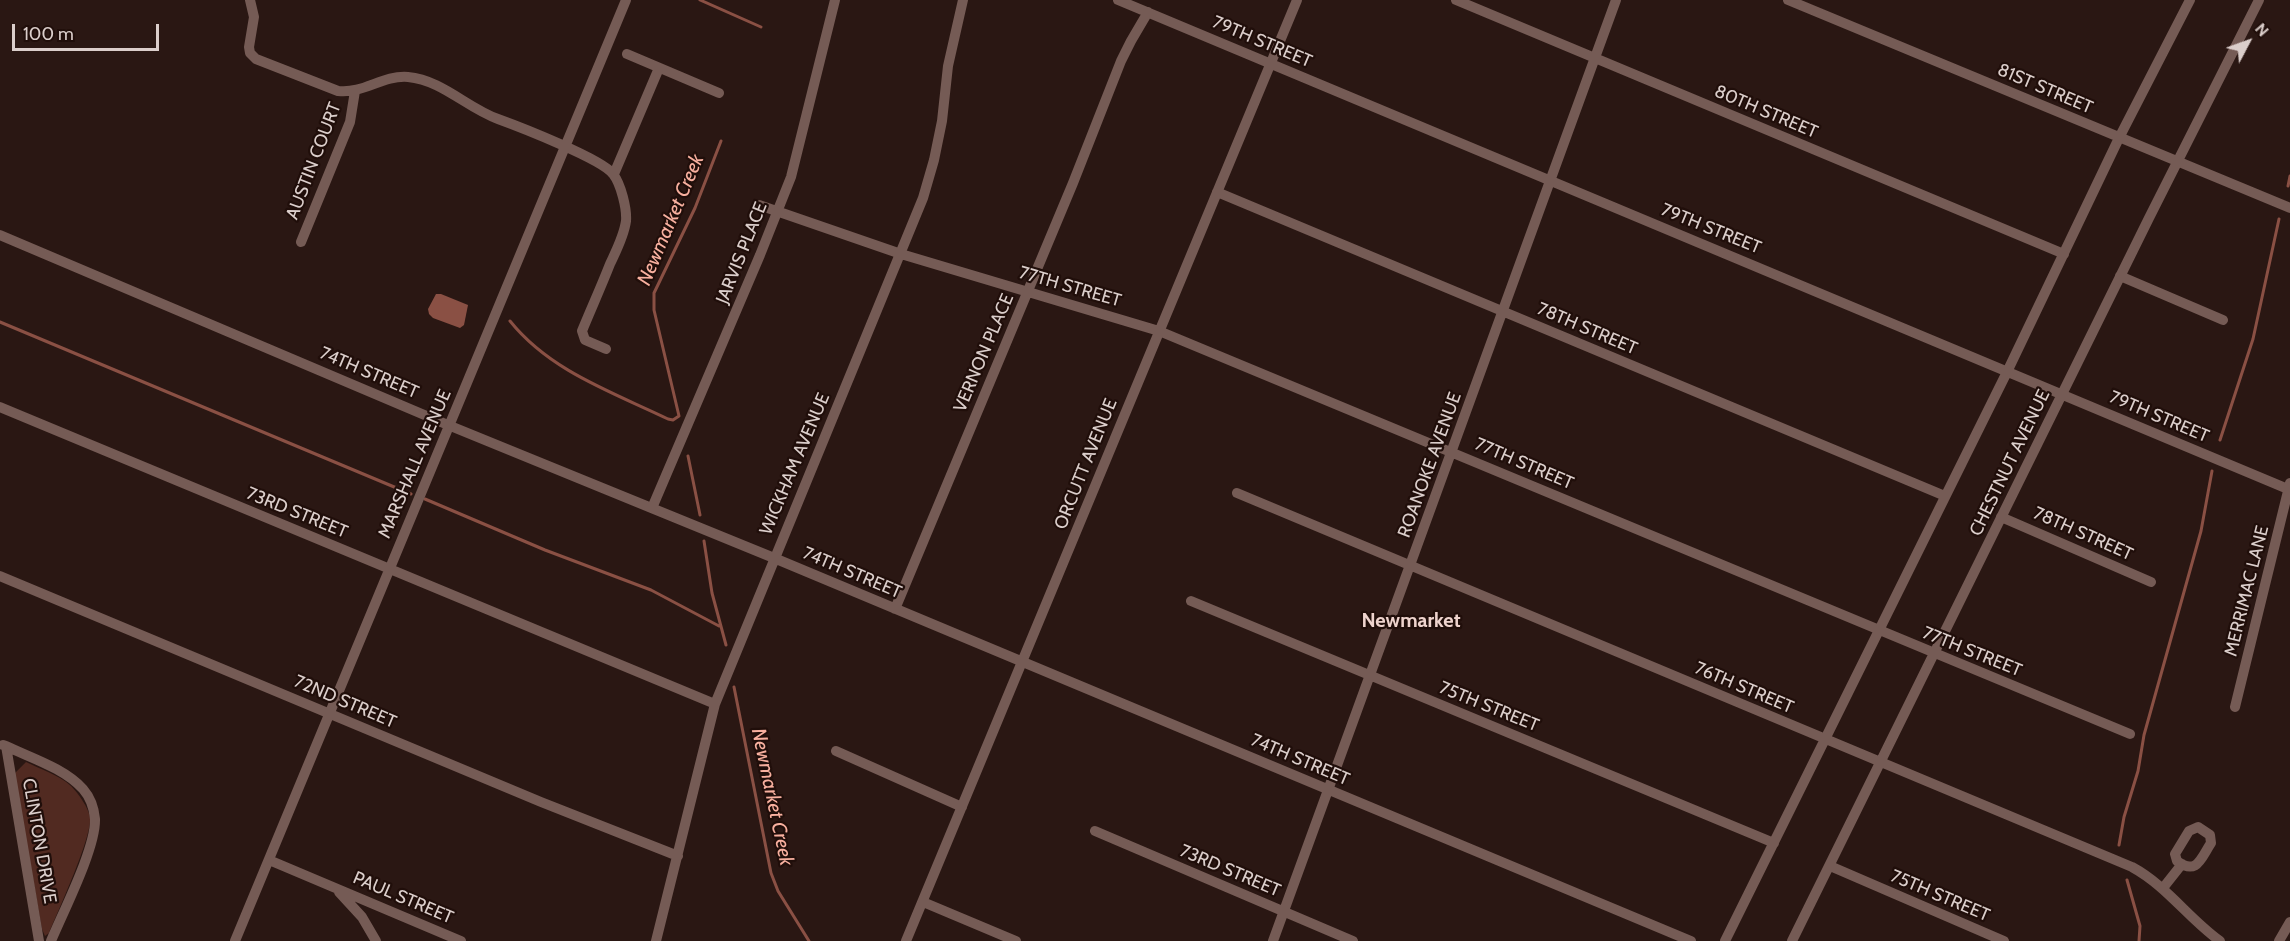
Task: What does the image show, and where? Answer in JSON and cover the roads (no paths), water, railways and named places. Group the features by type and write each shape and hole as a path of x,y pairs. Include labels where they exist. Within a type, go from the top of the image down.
{"street":[{"path":"250,0 254,17 249,47 252,56 338,91 355,91 388,78 414,78 441,88 491,117 594,160 614,174 623,201 626,220 582,331 585,340 606,349"},
{"name":"MARSHALL AVENUE","path":"235,941 626,0"},
{"name":"JARVIS PLACE","path":"652,508 791,177 835,0"},
{"name":"WICKHAM AVENUE","path":"656,941 715,704 923,198 942,121 948,66 963,0"},
{"name":"79TH STREET","path":"1118,0 2290,488"},
{"name":"ORCUTT AVENUE","path":"906,941 1297,0"},
{"name":"80TH STREET","path":"1456,0 2064,254"},
{"name":"ROANOKE AVENUE","path":"1273,941 1616,0"},
{"name":"81ST STREET","path":"1788,0 2290,208"},
{"path":"1725,941 2007,372 2119,138 2190,0"},
{"name":"CHESTNUT AVENUE","path":"1792,941 2061,394 2259,0"},
{"name":"VERNON PLACE","path":"895,609 1121,61 1148,12"},
{"path":"627,54 718,93"},
{"path":"614,174 659,68"},
{"name":"AUSTIN COURT","path":"301,242 350,122 355,91"},
{"name":"78TH STREET","path":"1217,192 1945,496"},
{"name":"77TH STREET","path":"759,205 901,254 1159,331 2130,735"},
{"name":"74TH STREET","path":"0,235 448,425 774,558 1691,941"},
{"path":"2120,276 2223,320"},
{"name":"73RD STREET","path":"0,407 715,704"},
{"name":"MERRIMAC LANE","path":"2235,707 2290,488"},
{"name":"76TH STREET","path":"1237,493 2132,867 2163,888 2199,924 2220,941"},
{"name":"78TH STREET","path":"2001,517 2151,582"},
{"name":"72ND STREET","path":"0,576 329,714 678,856"},
{"name":"75TH STREET","path":"1191,602 1774,843"},
{"name":"CLINTON DRIVE","path":"3,745 39,941"},
{"name":"CLINTON DRIVE","path":"3,745 71,778 82,789 93,807 94,827 84,861 51,941"},
{"path":"836,751 962,807"},
{"name":"73RD STREET","path":"1095,831 1353,941"},
{"name":"PAUL STREET","path":"269,860 461,941"},
{"path":"2163,888 2182,864"},
{"name":"75TH STREET","path":"1830,867 2004,941"},
{"name":"PAUL STREET","path":"332,886 357,911 376,941"},
{"path":"923,902 1016,941"},
{"path":"2279,941 2290,922"}],"waterway":[{"name":"Newmarket Creek","path":"700,0 761,27"},
{"name":"Newmarket Creek","path":"510,321 544,354 583,379 668,419 673,420 679,416 654,310 654,293 695,208 721,141"},
{"path":"2288,186 2290,176"},
{"path":"2220,440 2253,339 2279,219"},
{"path":"0,322 411,494"},
{"name":"Newmarket Creek","path":"688,456 700,515"},
{"path":"2119,845 2124,817 2138,771 2144,735 2201,531 2212,471"},
{"path":"425,499 545,550 651,590 719,626"},
{"name":"Newmarket Creek","path":"704,541 712,593 726,645"},
{"name":"Newmarket Creek","path":"734,687 771,873 778,891 809,941"},
{"path":"2127,880 2140,926 2139,941"}],"district":[{"name":"Newmarket","path":"1411,621"}]}
